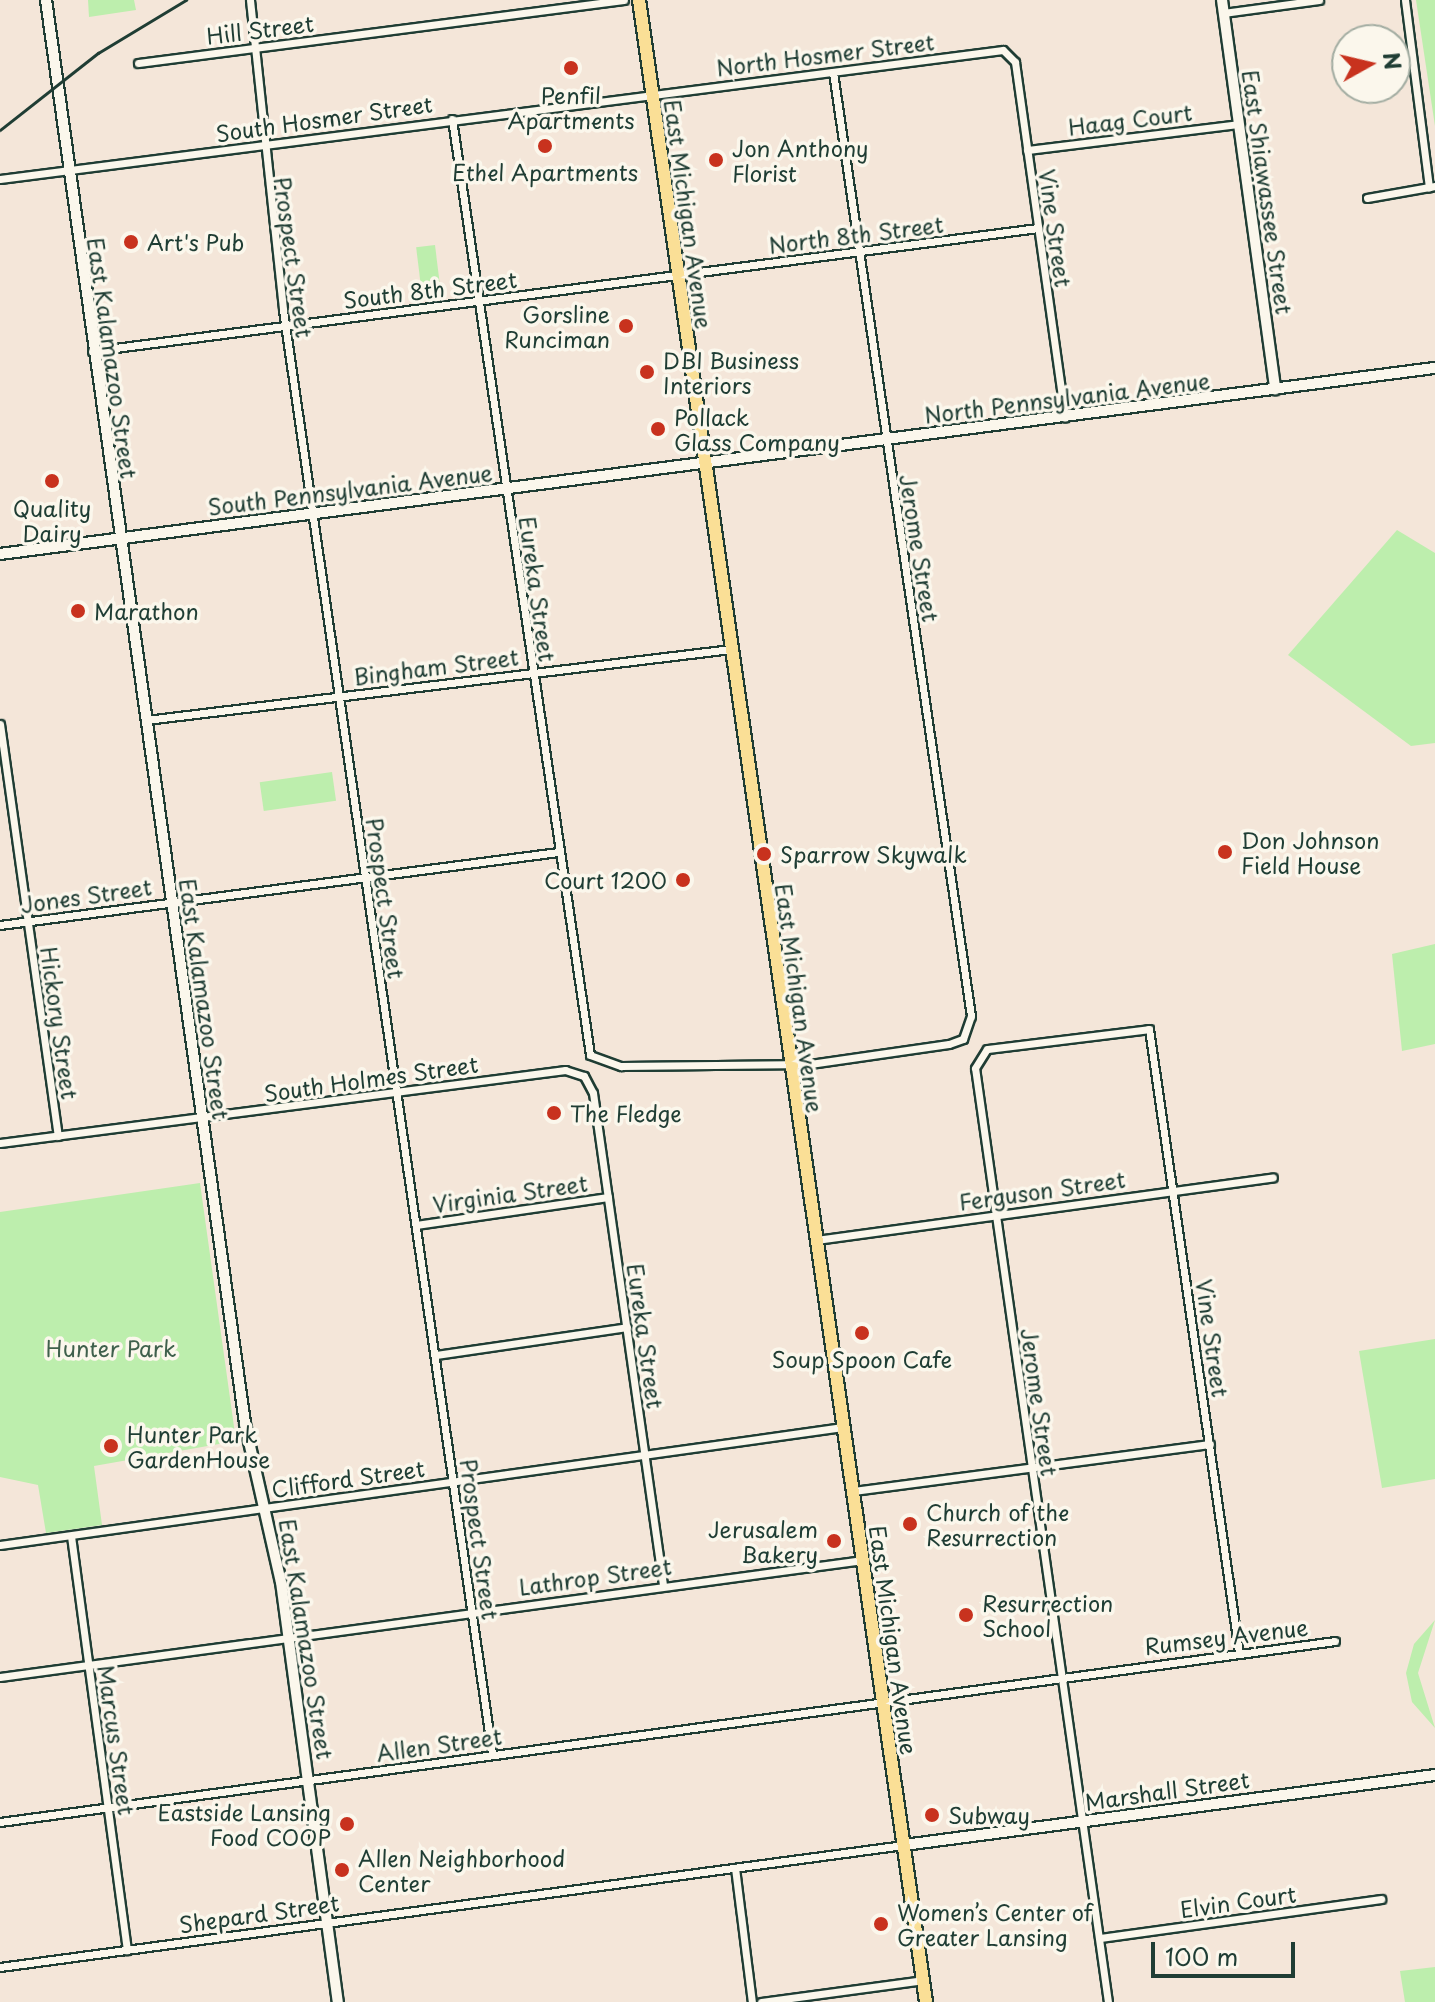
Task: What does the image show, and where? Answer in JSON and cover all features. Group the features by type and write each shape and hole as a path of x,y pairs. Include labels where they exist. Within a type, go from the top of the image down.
{"main road":[{"name":"East Michigan Avenue","path":"639,0 926,2002"}],"street":[{"name":"East Kalamazoo Street","path":"46,0 92,351 245,1424 266,1508 289,1637 338,2002"},
{"name":"Prospect Street","path":"250,0 268,144 262,157 311,514 492,1754"},
{"name":"Hill Street","path":"138,63 624,0"},
{"name":"East Shiawassee Street","path":"1222,0 1275,389"},
{"path":"1223,13 1319,0"},
{"path":"1367,198 1432,186 1405,0"},
{"name":"North Hosmer Street","path":"652,94 1003,50"},
{"name":"Vine Street","path":"1003,50 1015,62 1065,417"},
{"name":"Jerome Street","path":"790,1065 949,1044 969,1029 833,72"},
{"name":"South Hosmer Street","path":"0,179 652,94"},
{"name":"Eureka Street","path":"452,119 584,1039 596,1060 790,1065"},
{"name":"Haag Court","path":"1027,150 1238,124"},
{"name":"North 8th Street","path":"678,277 1038,228"},
{"name":"South 8th Street","path":"92,351 285,324 678,277"},
{"name":"North Pennsylvania Avenue","path":"704,464 1435,368"},
{"name":"South Pennsylvania Avenue","path":"0,554 704,464"},
{"name":"Bingham Street","path":"146,720 731,649"},
{"name":"Hickory Street","path":"0,724 58,1136"},
{"name":"Jones Street","path":"0,925 558,852"},
{"name":"Vine Street","path":"987,1049 1149,1029 1239,1653"},
{"name":"Jerome Street","path":"987,1049 975,1068 1108,2002"},
{"name":"South Holmes Street","path":"0,1143 565,1070 584,1076 593,1093"},
{"name":"Eureka Street","path":"593,1093 663,1585"},
{"name":"Ferguson Street","path":"816,1240 1273,1177"},
{"name":"Virginia Street","path":"416,1225 608,1197"},
{"path":"436,1355 627,1327"},
{"name":"Clifford Street","path":"0,1545 843,1427"},
{"path":"853,1491 1210,1444"},
{"name":"Marcus Street","path":"71,1536 127,1950"},
{"name":"Lathrop Street","path":"0,1677 863,1560"},
{"name":"Rumsey Avenue","path":"883,1701 1335,1641"},
{"name":"Allen Street","path":"0,1822 883,1701"},
{"name":"Marshall Street","path":"904,1845 1435,1775"},
{"name":"Shepard Street","path":"0,1967 904,1845"},
{"path":"735,1868 752,2002"},
{"name":"Elvin Court","path":"1100,1938 1381,1899"},
{"path":"761,2002 923,1980"}],"green space":[{"path":"88,0 134,0 136,10 89,17"},
{"path":"1416,0 1435,0 1435,126"},
{"path":"435,245 440,288 421,290 416,247"},
{"path":"1397,530 1435,553 1435,743 1411,746 1288,655"},
{"path":"332,772 336,801 264,811 260,782"},
{"path":"1435,944 1435,1044 1402,1051 1392,954"},
{"name":"Hunter Park","path":"200,1183 236,1441 94,1466 102,1525 46,1533 38,1485 0,1477 0,1212"},
{"path":"1435,1339 1435,1479 1382,1488 1359,1351"},
{"path":"1435,1620 1418,1673 1435,1728 1412,1702 1406,1673 1414,1644"},
{"path":"1435,1967 1435,2002 1405,2002 1400,1971"}],"railway":[{"path":"0,130 98,53 186,0"}],"place":[{"name":"Penfil Apartments","path":"571,68"},
{"name":"Ethel Apartments","path":"545,146"},
{"name":"Jon Anthony Florist","path":"716,160"},
{"name":"Art's Pub","path":"131,242"},
{"name":"Gorsline Runciman","path":"626,326"},
{"name":"DBI Business Interiors","path":"647,372"},
{"name":"Pollack Glass Company","path":"658,429"},
{"name":"Quality Dairy","path":"52,481"},
{"name":"Marathon","path":"78,611"},
{"name":"Don Johnson Field House","path":"1225,852"},
{"name":"Sparrow Skywalk","path":"764,854"},
{"name":"Court 1200","path":"683,880"},
{"name":"The Fledge","path":"554,1113"},
{"name":"Soup Spoon Cafe","path":"862,1333"},
{"name":"Hunter Park GardenHouse","path":"111,1446"},
{"name":"Church of the Resurrection","path":"910,1524"},
{"name":"Jerusalem Bakery","path":"834,1541"},
{"name":"Resurrection School","path":"966,1615"},
{"name":"Subway","path":"932,1815"},
{"name":"Eastside Lansing Food COOP","path":"347,1824"},
{"name":"Allen Neighborhood Center","path":"342,1870"},
{"name":"Women’s Center of Greater Lansing","path":"881,1924"}]}
